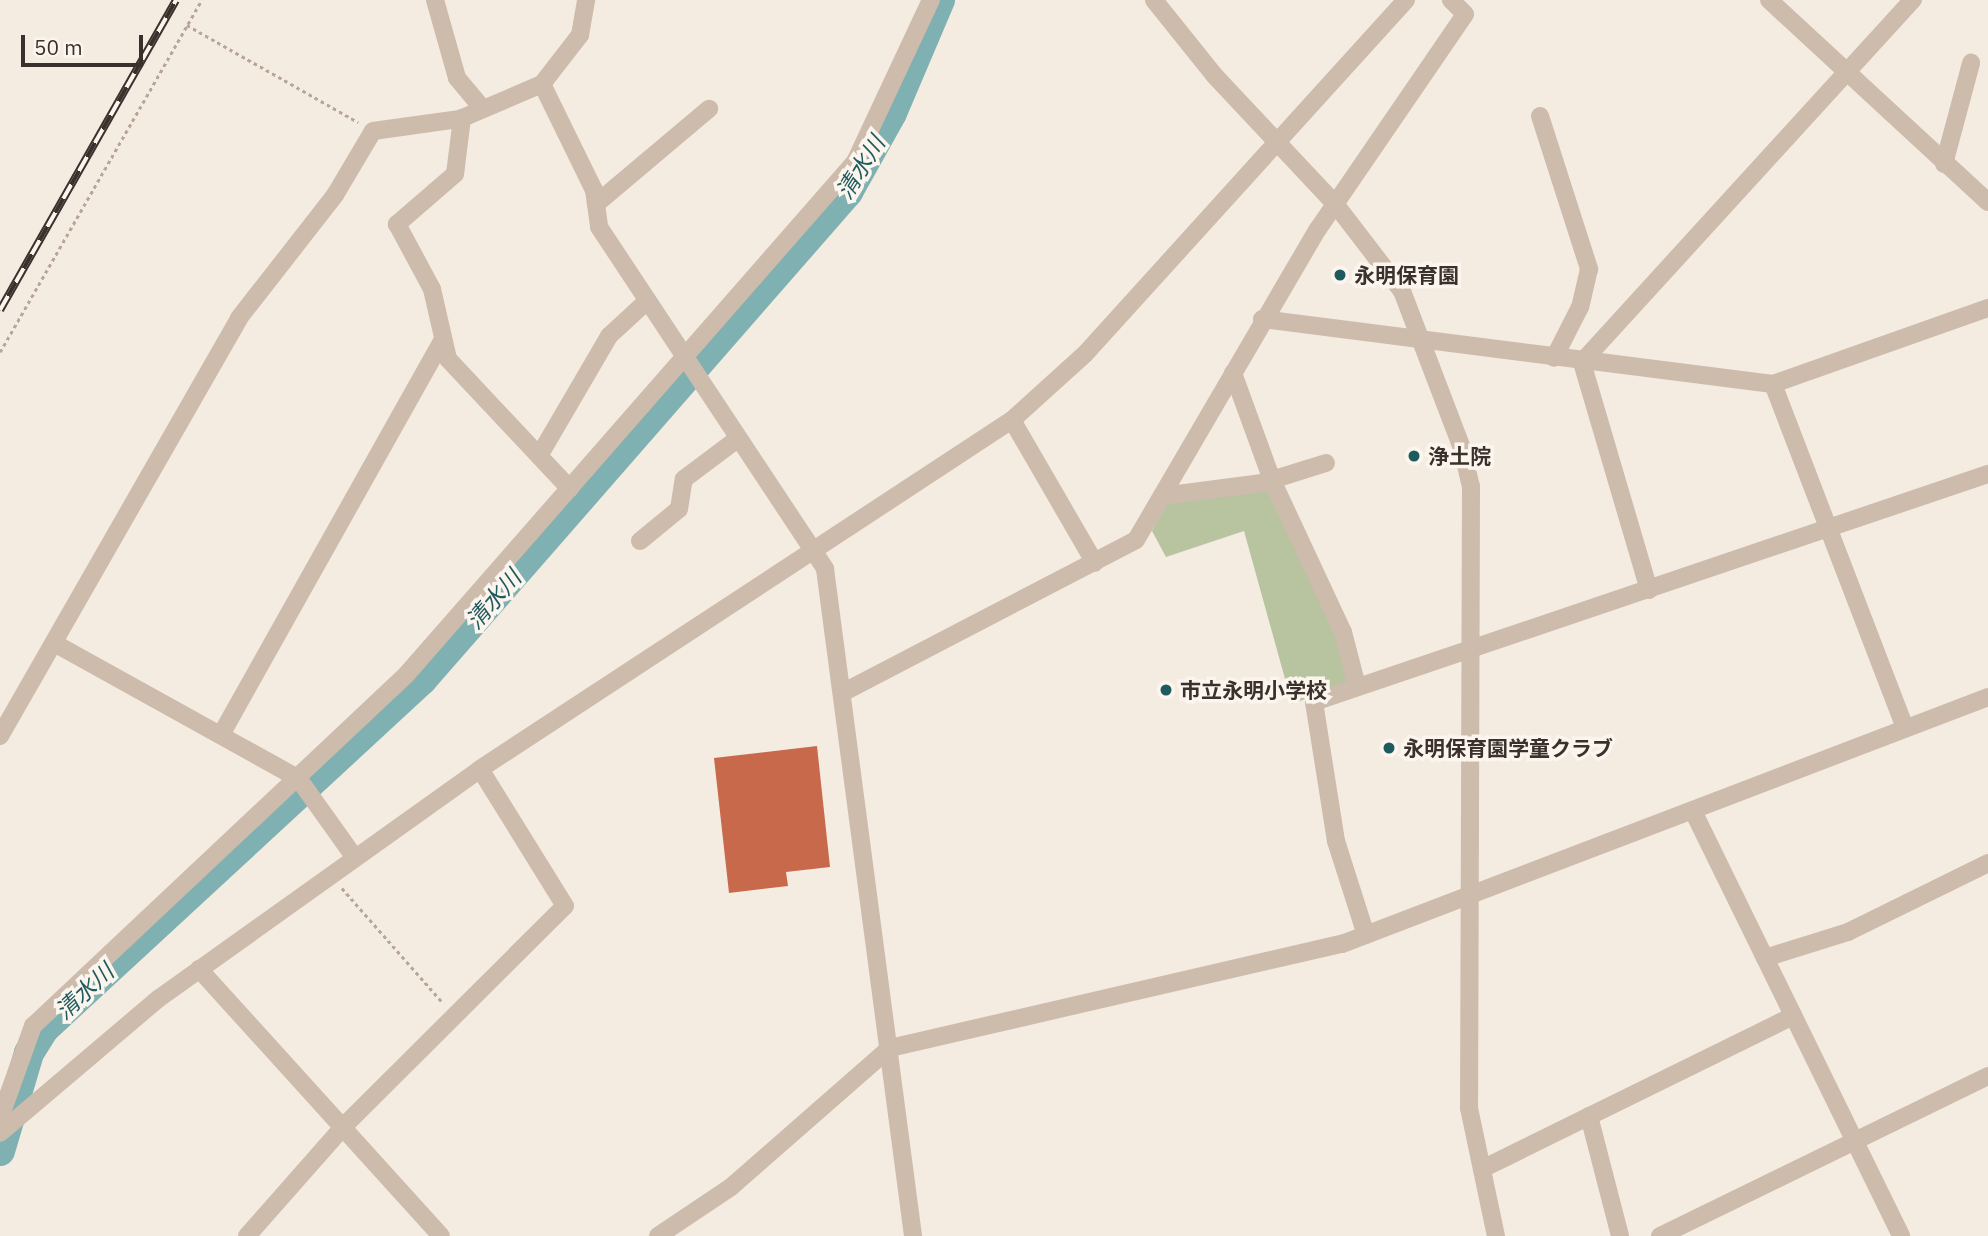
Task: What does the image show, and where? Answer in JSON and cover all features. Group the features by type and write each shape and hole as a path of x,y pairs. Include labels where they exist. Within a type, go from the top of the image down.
{"street":[{"path":"435,0 457,78 482,107"},
{"path":"0,736 239,318 335,195 373,131 462,118 482,107 542,84 580,35 586,0"},
{"path":"0,1118 33,1026 406,675 855,162 931,0"},
{"path":"1154,0 1277,143 1336,205 1402,291 1471,486 1469,1108 1496,1236"},
{"path":"0,1133 199,969 480,769 1012,420 1085,354 1406,0"},
{"path":"842,693 1136,540 1262,319 1465,14 1451,0"},
{"path":"1769,0 1988,202"},
{"path":"1582,362 1913,0"},
{"path":"1944,164 1971,63"},
{"path":"542,84 596,204 599,227 736,440 817,549 825,569 913,1236"},
{"path":"596,204 709,108"},
{"path":"1540,116 1589,269 1580,307 1554,358"},
{"path":"462,118 455,174 397,224 432,289 448,359 570,489"},
{"path":"539,456 610,336 646,302"},
{"path":"1262,319 1582,362 1773,384 1988,308"},
{"path":"222,733 443,339"},
{"path":"1582,362 1649,590"},
{"path":"1233,373 1272,480 1343,632 1357,686"},
{"path":"1773,384 1905,728"},
{"path":"1012,420 1095,563"},
{"path":"640,541 679,509 684,479 736,440"},
{"path":"1162,496 1272,480 1282,472 1326,463"},
{"path":"1366,935 1336,841 1314,702 1470,647 1649,590 1988,474"},
{"path":"54,643 222,733 298,778 355,858"},
{"path":"660,1235 731,1187 890,1048 1366,935 1988,697"},
{"path":"247,1236 343,1127 565,906 480,769"},
{"path":"1693,811 1901,1236"},
{"path":"1765,958 1848,932 1988,863"},
{"path":"199,969 441,1236"},
{"path":"1482,1169 1793,1016"},
{"path":"1660,1236 1988,1076"},
{"path":"1589,1116 1619,1236"}],"path":[{"path":"0,352 202,0"},
{"path":"187,25 373,131"},
{"path":"331,875 455,1016"}],"green space":[{"path":"1271,490 1337,630 1351,682 1292,704 1244,531 1166,557 1152,531 1166,503"}],"building":[{"path":"817,746 830,867 786,872 788,886 729,893 714,758"}],"waterway":[{"name":"清水川","path":"0,1151 29,1053 44,1029 422,680 848,192 892,113 940,0"}],"railway":[{"path":"0,310 176,0"}],"place":[{"name":"永明保育園","path":"1340,275"},
{"name":"浄土院","path":"1414,456"},
{"name":"市立永明小学校","path":"1166,690"},
{"name":"永明保育園学童クラブ","path":"1389,748"}]}
